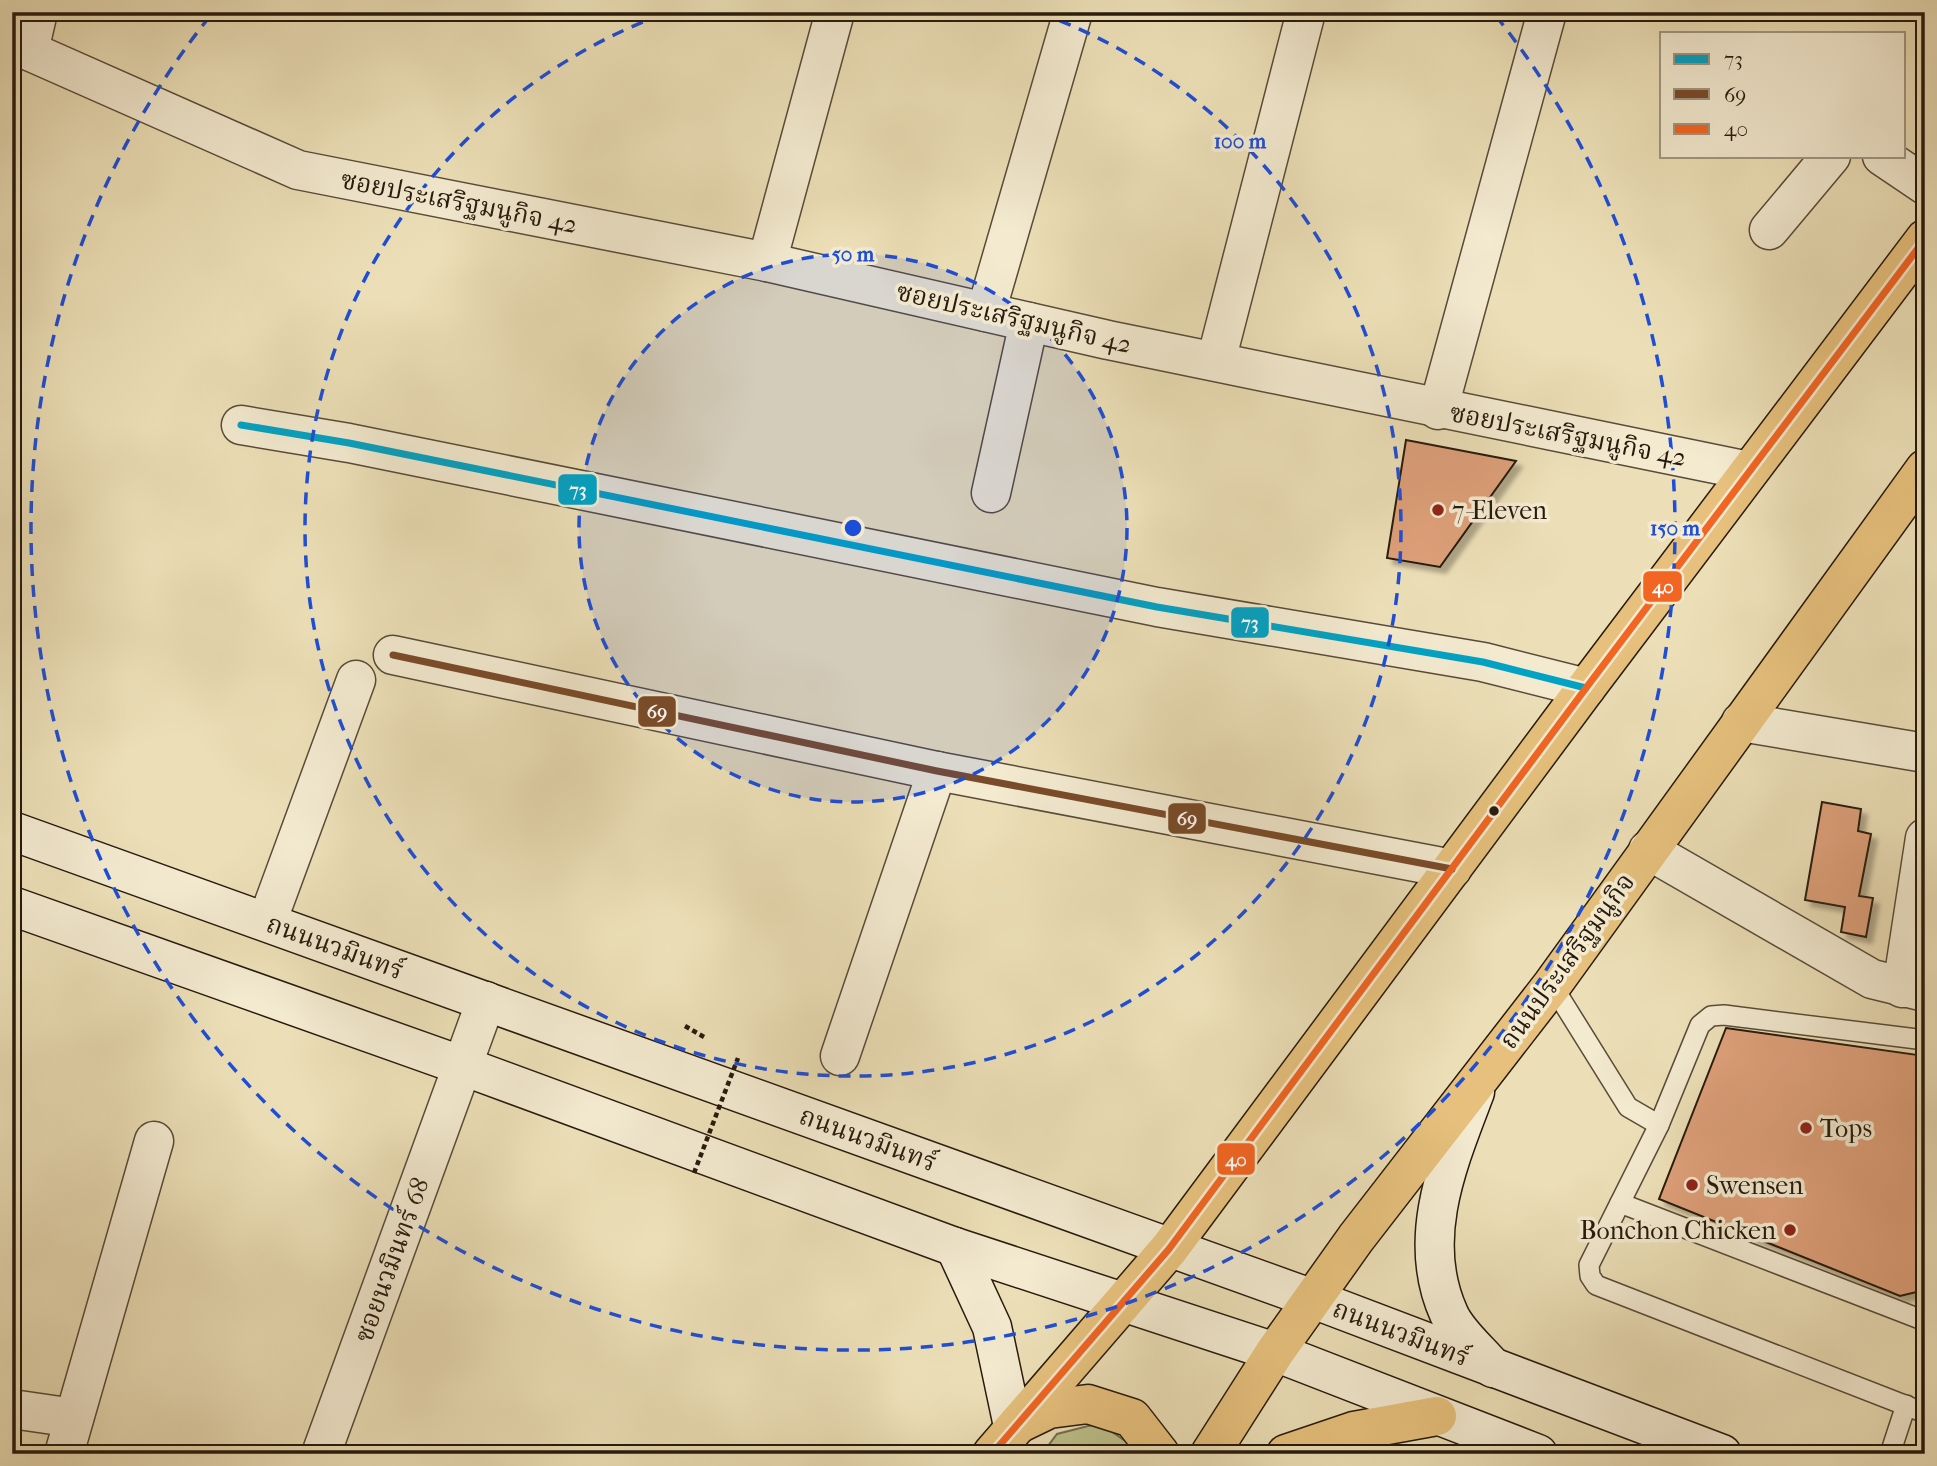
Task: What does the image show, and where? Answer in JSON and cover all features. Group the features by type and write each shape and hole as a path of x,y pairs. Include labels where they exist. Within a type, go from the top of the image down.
{"main road":[{"path":"1003,1440 1169,1249 1586,688 1925,239"},
{"name":"ถนนประเสริฐมนูกิจ","path":"1210,1454 1312,1299 1552,985 1925,469"},
{"path":"1003,1440 1049,1409 1088,1404 1132,1418 1160,1454"},
{"path":"1286,1454 1354,1431 1437,1416"}],"street":[{"path":"21,46 38,12"},
{"path":"767,262 835,12"},
{"path":"986,312 1073,12"},
{"path":"1216,361 1306,12"},
{"path":"1438,410 1547,12"},
{"name":"ซอยประเสริฐมนูกิจ 42","path":"21,46 298,170 767,262 1029,322 1438,410 1749,471"},
{"path":"1769,230 1829,158"},
{"path":"1885,158 1925,185"},
{"path":"990,493 1029,322"},
{"path":"241,425 349,443 1157,607 1483,662 1586,688"},
{"path":"393,655 937,771 1452,869"},
{"path":"267,922 356,680"},
{"path":"1741,722 1925,753"},
{"path":"840,1056 937,771"},
{"name":"ถนนนวมินทร์","path":"12,831 1312,1299 1722,1454"},
{"path":"1648,850 1872,979 1914,990 1925,838"},
{"path":"12,906 463,1066 955,1247 1275,1352 1538,1454"},
{"name":"ซอยนวมินทร์ 68","path":"321,1454 486,1000"},
{"path":"1478,1083 1448,1161 1435,1212 1436,1266 1449,1315 1495,1370"},
{"path":"64,1454 154,1141"},
{"path":"955,1247 992,1328 1003,1440"},
{"path":"12,1409 74,1418"}],"lane":[{"path":"1552,985 1628,1107 1659,1125"},
{"path":"1925,1040 1724,1015 1711,1016 1700,1025 1659,1125 1589,1265 1590,1276 1596,1284 1925,1413"},
{"path":"1620,1203 1925,1321"},
{"path":"1890,1454 1906,1405"}],"path":[{"path":"694,1173 738,1058"}],"green space":[{"path":"1092,1425 1105,1427 1144,1454 1042,1454 1057,1434"}],"building":[{"name":"7-Eleven","path":"1406,440 1516,461 1440,567 1387,558"},
{"path":"1822,802 1861,809 1858,831 1871,834 1859,896 1873,898 1866,937 1841,932 1845,907 1805,900"},
{"name":"Tops","path":"1726,1028 1925,1056 1925,1290 1900,1296 1659,1199"}],"transit line":[{"name":"40","path":"992,1454 1169,1249 1586,688 1925,239"},
{"name":"73","path":"241,425 349,443 1157,607 1483,662 1586,688"},
{"name":"69","path":"393,655 937,771 1452,869"}],"place":[{"name":"7-Eleven","path":"1438,510"},
{"name":"Tops","path":"1806,1128"},
{"name":"Swensen","path":"1692,1185"},
{"name":"Bonchon Chicken","path":"1790,1230"}]}
